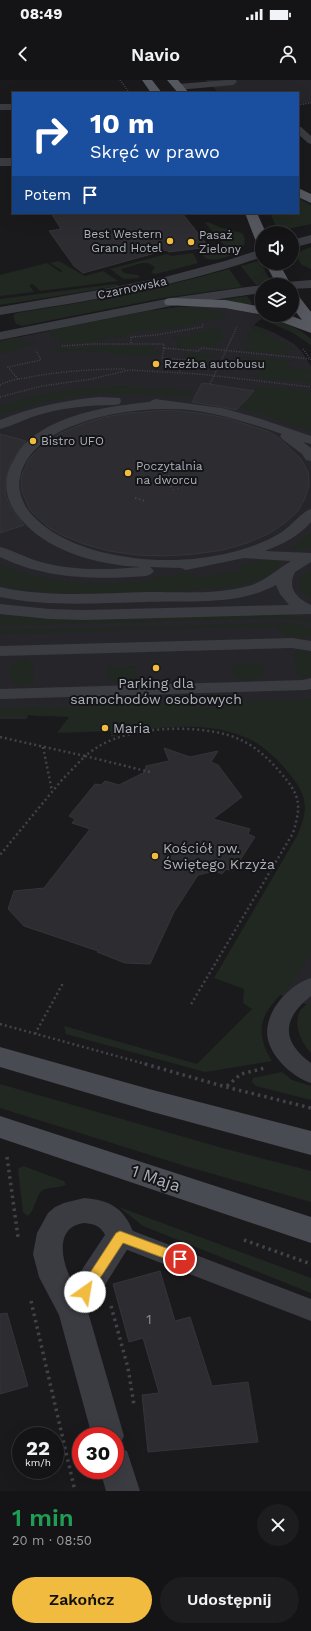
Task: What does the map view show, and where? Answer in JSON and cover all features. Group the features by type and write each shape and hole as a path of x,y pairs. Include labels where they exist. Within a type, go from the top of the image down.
{"main road":[{"path":"146,80 156,92"},
{"path":"299,193 311,199"},
{"path":"251,214 256,226"},
{"path":"171,302 225,304 255,310"},
{"path":"299,306 311,322"},
{"path":"292,322 311,330"},
{"path":"0,1057 149,1100 311,1143"},
{"name":"1 Maja","path":"0,1127 311,1230"}],"street":[{"path":"0,107 12,107"},
{"path":"0,162 12,162"},
{"path":"299,242 311,239"},
{"name":"Czarnowska","path":"0,311 144,286 210,270 255,255"},
{"path":"299,285 311,284"},
{"name":"Czarnowska","path":"0,336 171,302 255,290"},
{"path":"72,1312 120,1237 119,1229 116,1224 105,1214 96,1211 76,1211 58,1222 50,1236 48,1254 51,1267 72,1312 105,1427"},
{"path":"120,1479 123,1491"}],"lane":[{"path":"178,86 233,82 231,80"},
{"path":"299,130 311,141"},
{"path":"0,425 31,413 65,405 106,401 167,405 221,412 311,440"},
{"path":"167,405 137,406 109,411 82,418 58,428 38,440 23,454 14,469 11,485 15,502 26,518 43,533 67,545 96,555 128,562 162,564 197,563"},
{"path":"269,426 290,438 311,457"},
{"path":"0,551 28,563 89,574 120,574 197,563 242,554 269,545 291,533 307,519 311,513"},
{"path":"242,554 310,557"},
{"path":"0,592 54,598 91,599 213,596 230,594 258,587 288,570 296,562 310,557"},
{"path":"288,570 283,578 283,586 285,590 295,602 309,610"},
{"path":"0,610 85,615 309,610"},
{"path":"0,651 292,643 311,646"},
{"path":"0,657 20,651"},
{"path":"0,694 305,685 311,683"},
{"path":"0,689 2,691 22,693"},
{"path":"311,986 293,999 281,1016 278,1034 282,1048 294,1061 311,1074"},
{"path":"120,1237 311,1310"}],"path":[{"path":"120,80 129,92"},
{"path":"299,105 311,104"},
{"path":"131,343 131,337 156,335 202,327 202,324 209,325"},
{"path":"210,384 236,327 242,324"},
{"path":"58,347 93,344 164,344 162,358 185,360 179,372"},
{"path":"164,348 199,351 201,348 311,359"},
{"path":"18,380 8,367 41,360 36,350 42,349"},
{"path":"0,385 61,372 84,370 129,370 179,372 311,387"},
{"path":"0,397 42,386 92,379 129,370"},
{"path":"166,472 178,489"},
{"path":"161,473 173,490"},
{"path":"135,498 145,501"},
{"path":"0,855 85,756 94,748 113,739 136,734 169,730 201,731 229,735 244,742 260,753 280,770 290,783 297,798 300,812 293,833 190,1006"},
{"path":"0,737 150,772"},
{"path":"43,747 53,792"},
{"path":"35,1034 63,983"},
{"path":"0,1024 311,1108"},
{"path":"226,1086 241,1074 294,1061"},
{"path":"7,1154 19,1238"},
{"path":"30,1297 75,1491"},
{"path":"110,1302 128,1368 135,1413"}],"shaded area":[{"path":"206,80 311,80 311,103 299,104 299,92 218,92"},
{"path":"299,199 311,205 311,224 299,227 276,226 270,214 299,214"},
{"path":"208,222 219,227 242,233 245,240 244,245 232,255 220,259 205,258 201,252 218,250 224,247 224,245 205,223"},
{"path":"311,247 311,269 301,264 299,260 299,254 301,251"},
{"path":"193,253 198,263 156,274 151,273 155,267 148,263 142,263 121,269 124,273 138,275 140,277 138,278 124,279 110,269 167,254 171,256"},
{"path":"59,261 85,276 103,271 118,281 40,291 33,284 29,285 34,292 0,296 0,275 47,263 60,272 63,271 50,263"},
{"path":"255,262 255,270 265,270 269,278 255,278 255,284 241,266"},
{"path":"229,269 242,287 163,298 22,326 16,324 13,316 16,313 97,300 150,289"},
{"path":"115,284 120,286 0,305 0,299"},
{"path":"247,296 252,303 251,305 220,300"},
{"path":"208,306 255,314 255,322 258,322 254,325 275,333 294,344 302,352 311,366 311,704 40,716 28,715 27,719 0,719 0,341 148,311 180,307"},
{"path":"180,307 197,307 222,312 220,314 225,315 224,318 228,319 213,318 212,321 196,320 193,325 158,331 137,331 137,334 126,334 126,337 101,338 102,341 61,344 60,342 55,342 54,340 64,339 64,337 53,338 50,330 148,311"},
{"path":"268,322 284,322 301,331 311,339 311,345 293,333"},
{"path":"253,326 262,328 262,330 271,331 270,334 266,334 265,337 279,339 278,342 288,343 287,346 296,350 286,349 285,352 289,353 288,355 243,350 244,346 254,348 256,345 241,343 243,340 248,340 250,336 245,335 247,332 251,332"},
{"path":"210,328 227,330 226,332 221,332 219,335 224,336 221,342 218,341 216,345 221,345 220,347 196,345 193,350 176,348 180,339 170,338 172,336 189,337 191,333 200,334 202,330 209,331"},
{"path":"14,338 16,341 22,339 24,343 34,341 36,344 22,346 24,349 0,354 0,341"},
{"path":"111,346 154,346 153,350 159,350 158,355 111,354 111,351 88,352 88,350 55,353 53,350"},
{"path":"185,354 216,354 213,358 204,357 202,361 211,362 210,365 215,366 213,371 192,368 193,365 189,365 191,360 184,357"},
{"path":"240,356 296,361 289,362 287,367 311,370 311,374 306,374 305,377 311,378 311,383 247,376 258,376 260,371 240,369 243,362 248,362 249,359 239,358"},
{"path":"126,386 191,391 191,398 143,394 93,394 47,401 0,415 0,406 31,397 78,389"},
{"path":"256,386 311,391 311,431 235,405 211,400 244,404 257,391 252,390"},
{"path":"311,533 311,550 290,548"},
{"path":"270,560 281,562 281,565 268,576 252,582 217,589 90,594 24,590 12,588 0,583 0,565 57,580 114,583 153,580 152,578 188,573 201,577 239,571 243,564"},
{"path":"311,570 311,599 303,592 300,584 303,576"},
{"path":"287,614 311,620 311,623 293,619 277,618 0,626 0,615 56,619"},
{"path":"288,623 311,628 311,637 290,637 279,632 277,626 0,634 0,630"},
{"path":"303,650 311,654 311,677 304,678 297,673 294,652"},
{"path":"25,658 31,662 34,668 32,683 24,686 18,686 14,683 10,673 12,667 17,662"},
{"path":"262,663 264,675 256,679 249,681 234,675 233,664"},
{"path":"136,666 138,679 134,681 123,684 109,679 107,667"},
{"path":"311,699 311,952 296,978 269,1008 262,1023 263,1041 272,1061 205,1072 66,1034 64,1026 197,1064 252,1009 243,1003 244,989 214,978 297,836 305,810 303,796 295,780 275,758 255,742 234,733 217,729 181,727 144,730 111,737 111,731 57,733 69,717 28,715 25,717 0,717 0,708 197,703 198,708 221,707 220,702"},
{"path":"311,913 311,1006 267,990"},
{"path":"311,1002 311,1053 302,1041 297,1019 299,1012 304,1006"},
{"path":"282,1072 292,1080 311,1086 311,1100 256,1086 252,1082 253,1078"},
{"path":"0,1084 226,1149 311,1171 311,1202 185,1166 0,1108"},
{"path":"23,1166 64,1181 66,1185 43,1190 28,1216 23,1212 18,1169"},
{"path":"119,1207 311,1278 311,1293 143,1226"}],"building":[{"path":"52,214 183,214 209,247 169,252 166,250 83,273 74,266 49,231 61,229"},
{"path":"202,383 254,391 236,410 192,402"},
{"path":"170,410 226,418 267,431 279,438 301,459 308,472 309,485 305,498 298,511 285,523 268,534 247,543 223,550 166,556 137,555 109,551 84,544 62,535 48,527 30,510 22,492 21,477 29,459 43,445 61,433 82,424 105,417 129,413"},
{"path":"0,434 26,441 12,460 5,482 5,493 9,504 24,525 0,533"},
{"name":"Kościół pw. Świętego Krzyża","path":"164,748 190,757 218,751 211,762 218,765 242,797 213,819 250,829 248,834 255,837 233,871 226,869 222,874 215,871 198,875 174,912 150,964 125,963 97,952 98,951 24,926 8,909 14,891 44,888 90,829 72,823 75,819 69,816 95,784 101,785 105,781 119,785 145,772 146,766 169,761"},
{"path":"160,1271 175,1321 190,1317 212,1386 248,1382 258,1442 148,1452 142,1395 159,1393 143,1338 129,1342 113,1284"},
{"path":"7,1313 28,1386 0,1394 0,1314"}],"place":[{"name":"Best Western Grand Hotel","path":"170,241"},
{"name":"Pasaż Zielony","path":"191,242"},
{"name":"Rzeźba autobusu","path":"156,364"},
{"name":"Bistro UFO","path":"33,441"},
{"name":"Poczytalnia na dworcu","path":"128,473"},
{"name":"Parking dla samochodów osobowych","path":"156,668"},
{"name":"Maria","path":"105,728"},
{"name":"Kościół pw. Świętego Krzyża","path":"155,856"}],"route":[{"path":"85,1292 120,1237 180,1259"}]}
